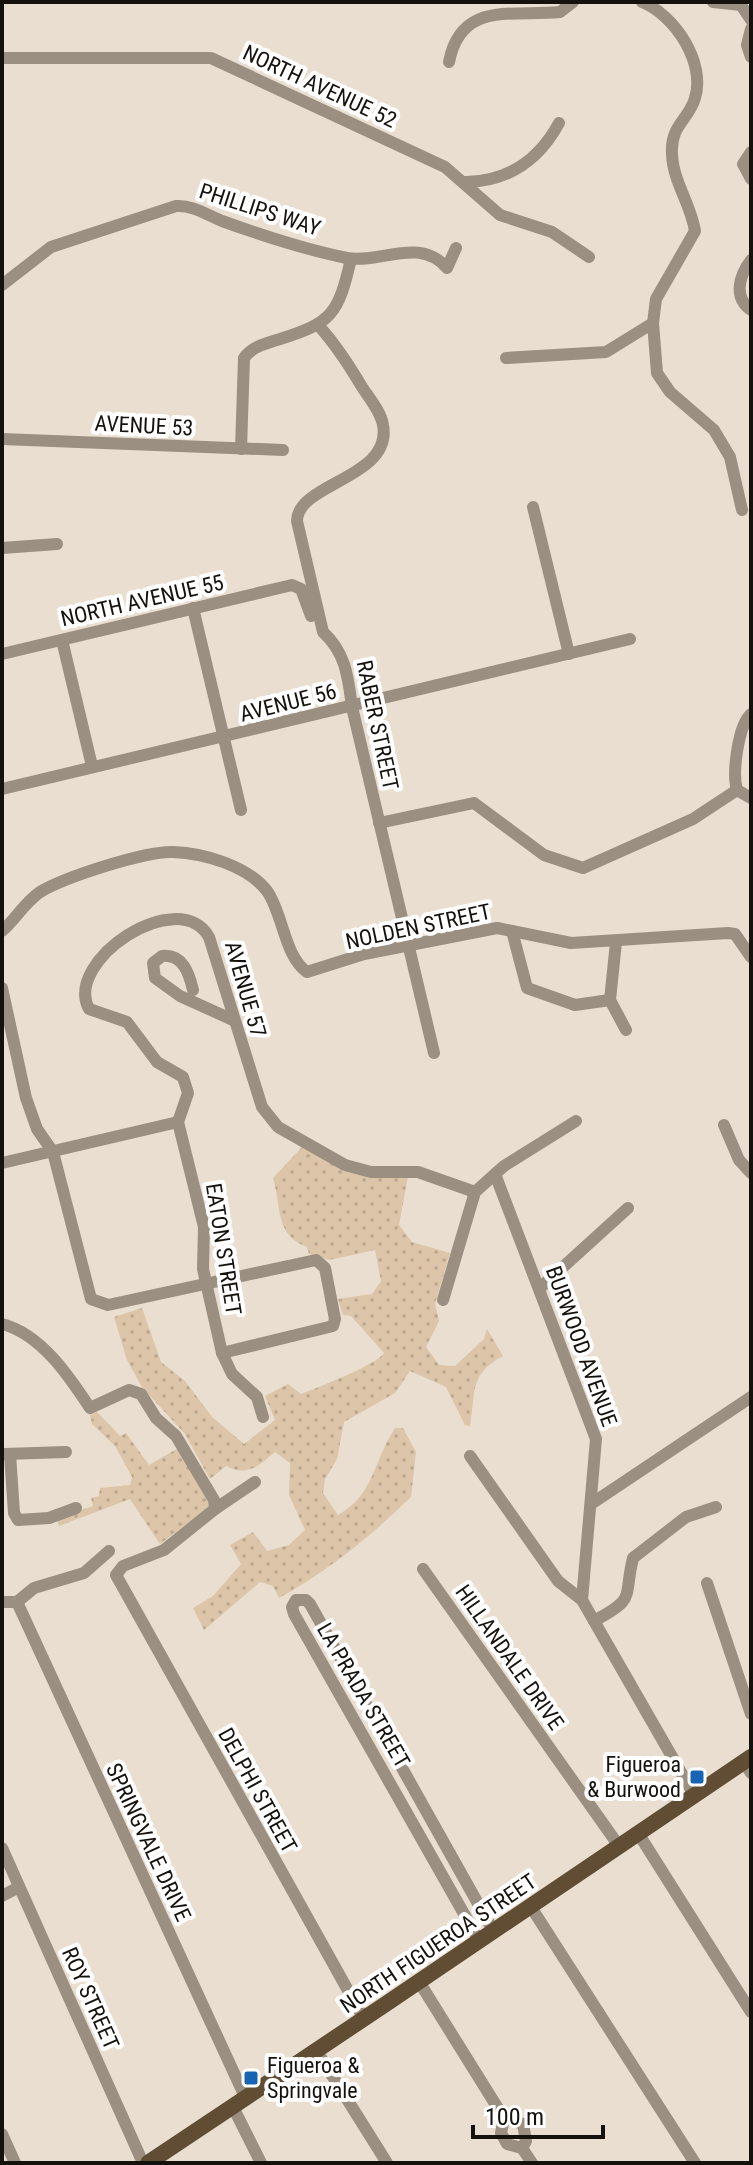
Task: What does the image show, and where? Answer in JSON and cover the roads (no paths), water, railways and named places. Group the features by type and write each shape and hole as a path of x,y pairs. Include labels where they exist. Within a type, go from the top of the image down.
{"main road":[{"name":"NORTH FIGUEROA STREET","path":"146,2163 318,2053 418,1980 487,1937 694,1795 749,1764"}],"street":[{"path":"449,62 456,39 483,16 506,10 560,12 573,2"},
{"path":"642,2 675,27 696,75 695,99 677,125 672,155 695,231 656,299 653,323 655,361 662,383 714,430 730,457 742,510"},
{"path":"713,2 741,5 751,20"},
{"path":"751,29 747,45 751,57"},
{"name":"NORTH AVENUE 52","path":"2,58 211,58 445,167 466,182 500,215 552,232 589,257"},
{"path":"466,182 487,182 517,170 550,140 559,123"},
{"path":"751,152 743,164 751,179"},
{"name":"PHILLIPS WAY","path":"2,285 51,247 176,206 186,206 223,221 351,259 414,252 439,259 447,268 456,248"},
{"path":"241,449 244,358 259,346 319,326 340,301 351,259"},
{"path":"751,260 743,271 739,291 741,300 751,310"},
{"path":"506,358 606,352 653,323"},
{"name":"RABER STREET","path":"319,326 335,343 383,426 383,436 373,458 306,503 297,514 323,632 342,654 434,1053"},
{"name":"AVENUE 53","path":"2,439 283,450"},
{"path":"533,507 569,654"},
{"path":"2,548 57,544"},
{"name":"NORTH AVENUE 55","path":"2,654 292,585 301,589 312,623 323,632"},
{"path":"193,608 241,810"},
{"name":"AVENUE 56","path":"2,789 630,639"},
{"path":"62,640 92,766"},
{"path":"751,714 740,730 735,781 737,790 751,798"},
{"path":"379,823 474,803 544,855 572,867 583,868 693,819 737,790"},
{"name":"NOLDEN STREET","path":"2,931 29,900 56,884 152,854 173,852 230,866 256,880 273,901 296,958 307,972 408,945 497,928 571,943 735,934 751,957"},
{"name":"AVENUE 57","path":"178,1122 188,1093 187,1085 178,1072 148,1052 127,1022 89,1009 83,991 91,968 106,953 159,919 170,917 195,923 209,937 224,977 233,1020 262,1107 278,1127 345,1165 371,1172 418,1172 475,1192"},
{"path":"512,931 523,982 536,992 575,1005 610,1000"},
{"path":"616,942 610,1000 626,1030"},
{"path":"193,990 183,964 174,956 162,956 153,963 155,978 166,986 233,1020"},
{"path":"2,988 26,1098 37,1129 53,1152 88,1295 96,1304 108,1305 316,1260 325,1268 335,1319 333,1326 222,1353"},
{"path":"443,1300 475,1192 495,1174 576,1121"},
{"path":"2,1163 178,1122"},
{"name":"EATON STREET","path":"178,1122 204,1227 202,1258 222,1353 232,1374 257,1397 263,1417"},
{"path":"724,1125 739,1160 751,1173"},
{"name":"BURWOOD AVENUE","path":"495,1174 594,1429 582,1600"},
{"path":"541,1287 628,1208"},
{"path":"2,1324 14,1327 44,1351 90,1408 129,1390 141,1394 156,1418 176,1436 214,1500 215,1509 255,1482"},
{"path":"591,1504 751,1397"},
{"path":"66,1452 6,1454 18,1520 49,1518 76,1508"},
{"path":"470,1456 558,1581 582,1600 694,1795"},
{"path":"594,1621 622,1606 629,1593 633,1558 686,1517 716,1507"},
{"name":"DELPHI STREET","path":"215,1509 164,1550 118,1570 117,1580 364,2019"},
{"path":"2,1602 17,1602 34,1588 84,1573 109,1551"},
{"name":"HILLANDALE DRIVE","path":"423,1569 619,1846"},
{"path":"707,1583 751,1714"},
{"name":"LA PRADA STREET","path":"296,1600 306,1600 310,1604 446,1848 487,1937 431,1856 294,1614 292,1607 296,1600"},
{"name":"SPRINGVALE DRIVE","path":"17,1602 240,2103 261,2163"},
{"path":"325,1665 338,1657"},
{"path":"361,1729 375,1722"},
{"path":"397,1794 411,1785"},
{"path":"638,1833 751,2012"},
{"name":"ROY STREET","path":"2,1848 146,2163"},
{"path":"431,1856 446,1848"},
{"path":"2,1896 19,1887"},
{"path":"531,1907 695,2163"},
{"path":"418,1980 504,2118 523,2124 526,2132 522,2148"},
{"path":"318,2053 387,2163"},
{"path":"504,2118 501,2133 507,2144 522,2148 532,2163"},
{"path":"2,2134 15,2163"}],"place":[{"name":"Figueroa & Burwood","path":"697,1777"},
{"name":"Figueroa & Springvale","path":"251,2078"}]}
